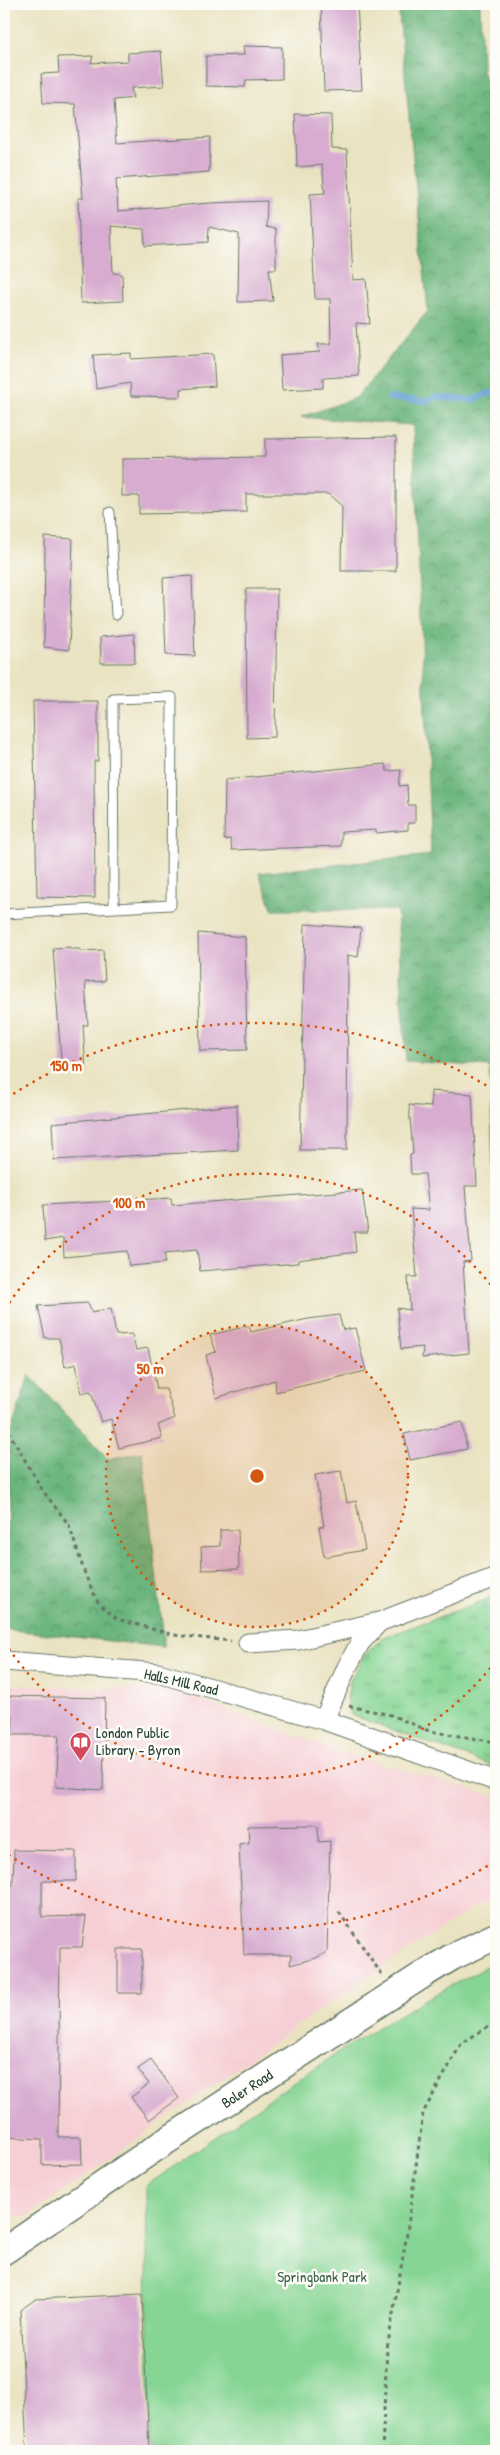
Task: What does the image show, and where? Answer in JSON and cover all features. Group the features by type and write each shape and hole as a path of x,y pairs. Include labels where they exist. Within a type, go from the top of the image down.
{"main road":[{"name":"Boler Road","path":"4,2251 154,2149 424,1974 452,1957 496,1936"}],"street":[{"path":"248,1643 298,1640 379,1622 496,1577"},
{"path":"328,1711 360,1643 379,1622"},
{"name":"Halls Mill Road","path":"4,1661 158,1673 328,1711 496,1781"}],"lane":[{"path":"110,512 116,615"},
{"path":"4,914 171,905 172,697 113,698 114,908"}],"path":[{"path":"4,1424 43,1490 69,1525 86,1577 99,1604 117,1619 174,1635 248,1643"},
{"path":"328,1711 391,1715 430,1731 496,1742"},
{"path":"339,1912 382,1976"},
{"path":"382,2451 387,2349 407,2233 423,2113 461,2044 496,2021"}],"shaded area":[{"path":"4,1685 171,1690 347,1754 496,1797 496,1900 473,1908 336,1998 27,2217 4,2216"}],"green space":[{"path":"398,4 480,4 482,71 496,109 496,1287 490,1067 406,1061 397,910 273,910 259,873 431,855 413,425 301,417 356,398 428,311"},
{"path":"29,1375 108,1459 142,1452 163,1632 163,1647 4,1629 10,1435"},
{"path":"496,1596 496,1767 351,1715 347,1700 350,1681 364,1656 382,1638"},
{"name":"Springbank Park","path":"496,1963 496,2451 150,2451 146,2186 316,2067 404,2012"}],"building":[{"path":"321,4 357,4 362,90 324,91"},
{"path":"243,46 282,47 282,79 246,80 245,87 206,86 206,56 244,55"},
{"path":"161,51 164,86 131,88 133,98 114,100 117,143 210,137 209,172 116,179 118,211 210,203 267,201 266,227 276,229 276,269 269,269 273,301 238,302 239,234 209,227 208,242 145,246 144,229 111,226 113,273 122,274 123,301 81,303 78,198 83,198 75,104 43,103 41,74 59,73 58,57 93,56 91,63 128,61 128,53"},
{"path":"295,114 331,115 332,149 347,150 353,280 366,279 370,324 356,323 359,376 323,378 323,388 282,390 280,355 320,352 318,344 331,344 330,299 315,299 310,194 325,193 322,165 297,167"},
{"path":"131,353 131,359 213,354 215,386 181,389 181,397 131,396 130,383 96,389 93,355"},
{"path":"396,437 396,571 341,571 342,506 328,494 246,494 246,512 139,514 139,496 122,496 122,459 265,457 265,439"},
{"path":"45,537 73,539 69,650 44,647"},
{"path":"192,576 195,656 166,655 163,578"},
{"path":"246,589 277,589 275,737 247,738"},
{"path":"134,634 135,663 101,663 100,637"},
{"path":"33,701 98,701 98,761 94,761 95,898 37,897"},
{"path":"385,764 387,771 401,770 399,786 407,785 408,805 415,805 415,823 408,823 408,830 376,833 376,830 341,832 341,846 232,850 230,839 224,840 225,780"},
{"path":"305,924 361,928 358,957 348,955 347,1150 300,1150"},
{"path":"198,933 245,937 247,1050 200,1051"},
{"path":"70,947 70,949 80,949 80,951 103,950 105,981 85,982 88,1025 83,1025 86,1072 62,1074 53,948"},
{"path":"431,1091 472,1094 477,1186 465,1186 471,1261 463,1262 469,1353 422,1358 423,1347 401,1349 397,1308 410,1310 408,1277 417,1277 411,1209 429,1210 425,1174 411,1174 410,1155 413,1154 409,1105 431,1107"},
{"path":"237,1105 238,1150 54,1160 52,1123"},
{"path":"362,1190 368,1232 354,1232 356,1252 298,1260 298,1263 200,1271 197,1250 165,1253 165,1263 129,1266 127,1251 64,1257 63,1238 45,1241 43,1205 171,1198 172,1205"},
{"path":"88,1303 92,1313 111,1308 116,1335 132,1334 136,1350 148,1348 157,1389 166,1389 175,1418 158,1425 162,1438 119,1448 111,1419 101,1422 91,1392 81,1394 76,1364 65,1367 59,1338 45,1338 38,1306"},
{"path":"339,1315 343,1330 355,1328 366,1371 276,1392 275,1380 216,1398 206,1355 216,1352 210,1335 249,1326 251,1332 308,1319"},
{"path":"462,1422 467,1449 410,1460 404,1434"},
{"path":"341,1471 347,1503 356,1501 365,1550 324,1557 319,1527 324,1526 315,1475"},
{"path":"220,1530 238,1530 239,1569 202,1570 201,1547 220,1546"},
{"name":"London Public Library - Byron","path":"8,1696 105,1698 103,1790 56,1787 59,1735 12,1735 13,1716 7,1716"},
{"path":"318,1825 319,1842 330,1841 327,1952 316,1958 290,1965 291,1955 244,1955 239,1844 249,1843 248,1826"},
{"path":"14,1850 76,1851 76,1881 42,1881 42,1917 86,1916 82,1947 60,1947 58,2137 81,2137 82,2164 42,2165 42,2139 4,2137 4,1919 6,1885 13,1885"},
{"path":"118,1949 142,1949 142,1993 118,1993"},
{"path":"151,2060 179,2098 149,2120 131,2097 149,2084 138,2069"},
{"path":"142,2294 149,2451 27,2451 20,2310 36,2299"}],"waterway":[{"path":"389,398 427,401 435,397 473,400 489,393 496,393"}],"place":[{"name":"London Public Library - Byron","path":"80,1761"}]}
